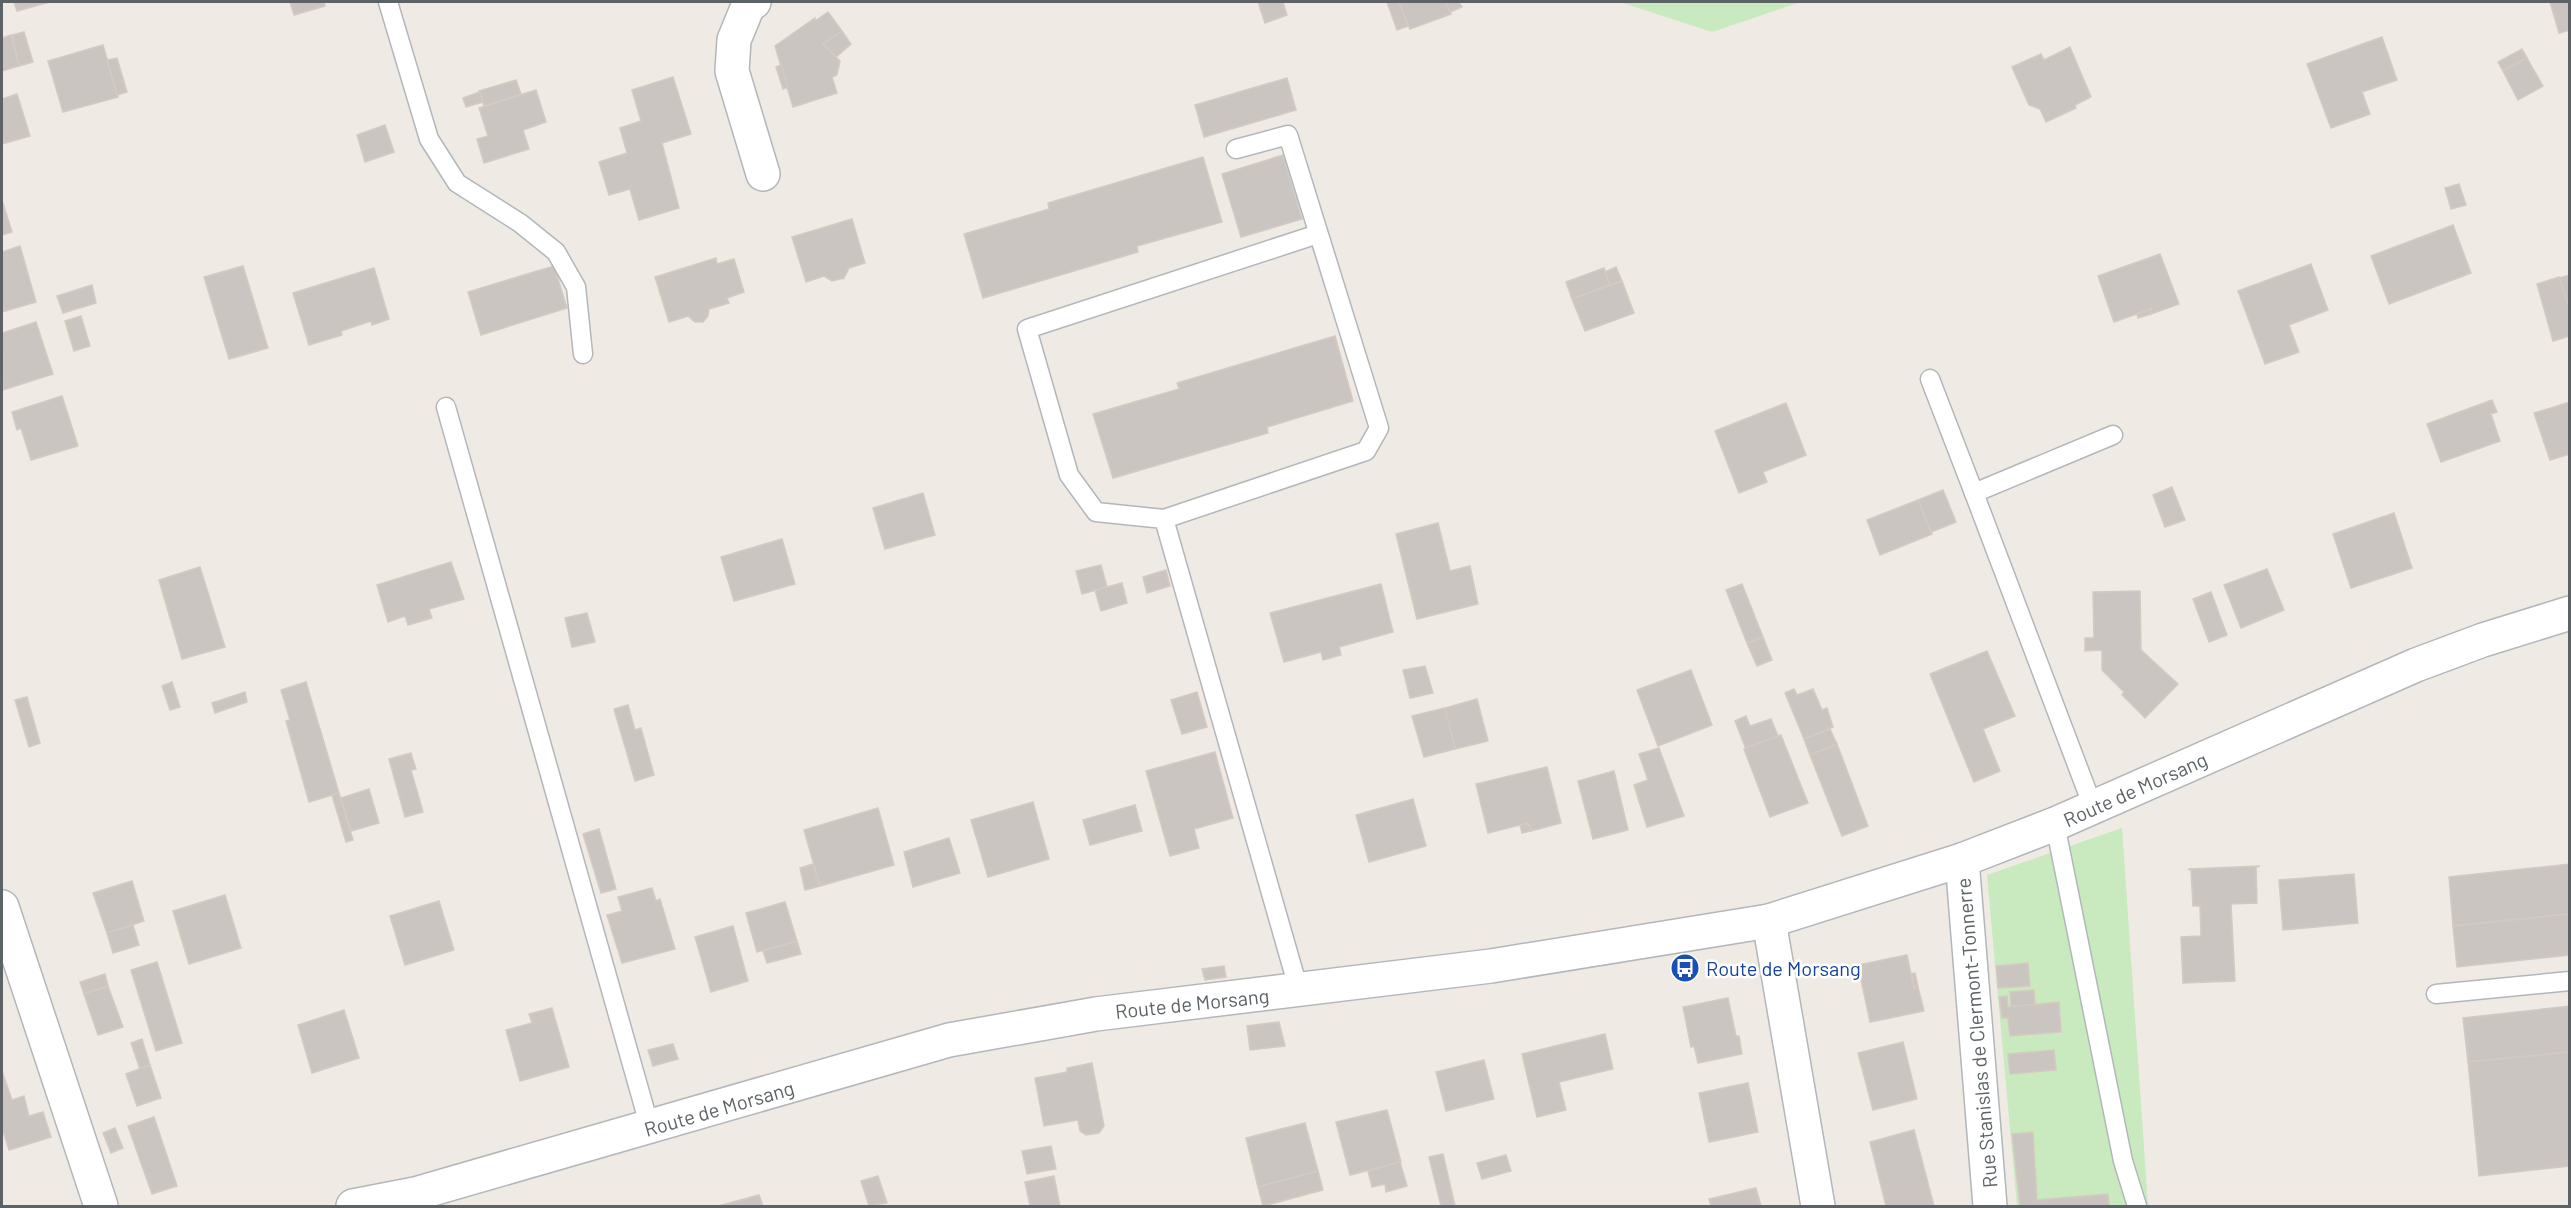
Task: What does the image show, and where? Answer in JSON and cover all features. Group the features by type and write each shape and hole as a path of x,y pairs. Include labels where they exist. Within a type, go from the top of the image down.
{"street":[{"path":"754,2 748,6 734,40 732,71 763,174"},
{"name":"Route de Morsang","path":"353,1206 415,1194 949,1040 1096,1014 1491,966 1769,921 1962,860 2055,824 2416,665 2483,640 2570,614"},
{"name":"Rue Stanislas de Clermont-Tonnerre","path":"1962,860 1990,1206"},
{"path":"2,908 102,1206"},
{"path":"1769,921 1818,1206"}],"lane":[{"path":"388,2 429,139 457,183 520,223 556,252 576,287 584,354"},
{"path":"1236,149 1288,135 1379,428 1365,451 1164,519 1096,512 1069,475 1027,329 1318,234"},
{"path":"1929,379 2093,807"},
{"path":"447,407 650,1128"},
{"path":"1974,493 2113,435"},
{"path":"1164,519 1299,991"},
{"path":"2055,824 2122,1161 2137,1206"},
{"path":"2436,994 2570,981"}],"green space":[{"path":"1620,2 1801,2 1712,32"},
{"path":"2122,828 2148,1206 2017,1206 1987,875"}],"building":[{"path":"14,2 50,2 17,11"},
{"path":"290,2 324,2 325,6 294,15"},
{"path":"1258,2 1283,2 1287,15 1265,23"},
{"path":"1387,2 1399,2 1408,26 1397,30"},
{"path":"1399,2 1446,2 1451,14 1410,29"},
{"path":"1446,2 1459,2 1462,7 1450,12"},
{"path":"2550,2 2570,2 2570,30 2559,33"},
{"path":"828,12 842,31 823,44 840,61 837,75 832,77 837,93 793,107 775,46 815,18 815,21"},
{"path":"842,31 851,44 836,57 823,44"},
{"path":"24,32 33,62 19,66 12,35"},
{"path":"11,35 19,66 2,71 2,38"},
{"path":"2382,37 2397,80 2362,92 2370,114 2331,128 2307,64"},
{"path":"103,45 118,97 63,112 48,61"},
{"path":"2070,47 2091,97 2075,105 2076,108 2046,122 2040,109 2029,105 2012,67 2041,54 2044,60"},
{"path":"2522,49 2527,58 2503,71 2498,62"},
{"path":"117,58 127,92 117,95 107,60"},
{"path":"2527,58 2543,86 2518,100 2503,71"},
{"path":"781,65 788,87 783,89 776,67"},
{"path":"673,77 691,134 662,143 679,208 639,220 630,189 609,195 599,162 627,153 620,128 641,121 632,90"},
{"path":"1287,78 1296,110 1204,137 1195,105"},
{"path":"516,80 521,94 484,106 479,91"},
{"path":"536,90 546,122 523,130 529,149 484,163 477,139 488,136 479,108"},
{"path":"480,92 483,102 466,107 463,98"},
{"path":"17,94 30,136 2,144 2,99"},
{"path":"385,125 394,152 365,162 357,135"},
{"path":"1283,155 1302,219 1241,237 1222,174"},
{"path":"1203,157 1222,222 1137,246 1138,252 983,298 964,234 1049,209 1048,203"},
{"path":"2459,184 2466,205 2451,209 2445,188"},
{"path":"2,200 12,232 2,235"},
{"path":"852,219 865,263 849,268 844,278 832,281 824,276 806,282 792,237"},
{"path":"2453,225 2471,273 2389,304 2371,256"},
{"path":"20,246 36,302 2,312 2,252"},
{"path":"2160,254 2179,304 2151,314 2151,309 2114,322 2098,276"},
{"path":"716,258 717,264 734,259 744,292 727,298 729,303 709,309 708,316 703,322 695,322 688,316 669,322 655,277"},
{"path":"2311,264 2328,310 2289,325 2299,352 2265,364 2238,291"},
{"path":"243,266 268,348 229,359 204,277"},
{"path":"554,266 567,308 481,335 468,292"},
{"path":"1616,267 1622,281 1610,285 1605,272"},
{"path":"374,268 389,319 372,325 371,321 341,331 342,335 309,345 293,293"},
{"path":"1604,268 1610,285 1572,299 1566,282"},
{"path":"2570,275 2570,303 2567,304 2559,278"},
{"path":"2559,277 2570,311 2570,336 2553,341 2537,284"},
{"path":"1622,281 1634,313 1585,331 1572,299"},
{"path":"92,285 96,303 63,313 57,296"},
{"path":"2151,309 2151,314 2138,318 2137,314"},
{"path":"81,316 90,346 74,351 65,321"},
{"path":"36,322 53,374 3,390 2,333"},
{"path":"1335,336 1353,401 1267,427 1268,433 1113,478 1093,414 1179,389 1177,383"},
{"path":"62,396 78,446 31,460 21,428 17,430 12,412"},
{"path":"2492,400 2497,412 2491,414 2500,441 2441,462 2427,424"},
{"path":"2570,402 2570,454 2550,460 2534,413"},
{"path":"1786,403 1806,455 1763,472 1767,482 1739,493 1715,431"},
{"path":"2172,487 2185,520 2165,527 2153,495"},
{"path":"1943,490 1956,522 1931,532 1918,500"},
{"path":"923,493 935,535 885,549 873,508"},
{"path":"1918,500 1932,534 1880,555 1867,520"},
{"path":"2394,513 2412,568 2351,588 2333,534"},
{"path":"1438,523 1450,571 1470,566 1478,604 1417,619 1396,534"},
{"path":"782,539 795,584 734,601 721,557"},
{"path":"451,562 464,599 429,609 432,618 408,625 405,616 388,622 377,585"},
{"path":"1101,565 1107,587 1082,594 1076,571"},
{"path":"200,567 225,647 182,659 159,580"},
{"path":"2267,569 2284,610 2241,628 2224,585"},
{"path":"1166,570 1170,586 1147,593 1143,577"},
{"path":"1122,583 1127,603 1101,611 1095,590"},
{"path":"1381,584 1393,632 1339,647 1341,655 1323,660 1321,652 1284,662 1270,613"},
{"path":"1742,584 1763,637 1747,643 1726,590"},
{"path":"2140,591 2141,650 2178,684 2145,718 2102,670 2102,650 2085,651 2085,638 2094,638 2093,592"},
{"path":"2211,592 2227,635 2209,642 2193,599"},
{"path":"587,613 595,642 572,647 565,618"},
{"path":"1763,637 1772,660 1757,666 1747,643"},
{"path":"1987,651 2015,716 1983,729 2000,771 1974,782 1930,674"},
{"path":"1425,666 1433,693 1410,698 1403,670"},
{"path":"1691,670 1712,725 1658,746 1637,690"},
{"path":"172,682 180,707 170,710 162,686"},
{"path":"306,682 339,793 309,802 286,721 290,720 281,690"},
{"path":"1794,689 1797,695 1813,689 1822,710 1827,708 1833,727 1804,739 1785,693"},
{"path":"245,692 247,702 215,713 212,703"},
{"path":"1197,692 1207,727 1182,734 1171,700"},
{"path":"27,697 40,743 29,747 15,700"},
{"path":"1477,699 1488,741 1455,749 1445,708"},
{"path":"628,705 635,730 641,728 654,775 635,781 614,709"},
{"path":"1445,708 1455,749 1424,757 1412,716"},
{"path":"1746,716 1750,726 1771,719 1778,736 1746,749 1735,721"},
{"path":"1830,729 1837,744 1810,755 1804,739"},
{"path":"1781,735 1808,803 1770,817 1744,749"},
{"path":"1837,744 1868,826 1842,836 1810,755"},
{"path":"1659,748 1684,816 1647,827 1634,785 1648,780 1639,754"},
{"path":"1215,752 1233,818 1194,829 1199,848 1170,856 1146,771"},
{"path":"411,753 416,769 411,770 423,812 405,817 389,759"},
{"path":"1547,767 1561,823 1531,831 1528,823 1488,833 1476,784"},
{"path":"1614,771 1628,830 1593,839 1578,781"},
{"path":"369,789 379,823 351,831 341,798"},
{"path":"339,793 353,840 346,842 332,795"},
{"path":"1413,799 1426,846 1369,862 1356,815"},
{"path":"1033,802 1049,859 988,877 971,820"},
{"path":"1135,805 1142,831 1090,845 1083,820"},
{"path":"878,808 894,865 820,886 804,830"},
{"path":"1528,823 1531,831 1522,833 1520,825"},
{"path":"599,829 616,889 601,893 583,834"},
{"path":"949,838 960,873 913,887 904,852"},
{"path":"813,864 820,886 805,890 800,868"},
{"path":"2570,864 2570,914 2453,926 2449,877"},
{"path":"2260,866 2256,867 2257,903 2231,904 2235,981 2183,983 2181,937 2201,936 2200,906 2193,906 2191,870 2188,869"},
{"path":"2354,874 2358,923 2283,930 2279,880"},
{"path":"132,881 144,921 107,933 93,893"},
{"path":"652,888 656,901 660,899 675,949 622,963 607,915 622,911 618,897"},
{"path":"225,895 241,948 189,964 173,911"},
{"path":"439,901 454,950 405,965 390,916"},
{"path":"785,902 797,941 757,952 746,913"},
{"path":"2570,914 2570,955 2457,967 2453,926"},
{"path":"133,925 139,945 113,953 107,933"},
{"path":"733,926 748,981 711,992 695,937"},
{"path":"797,941 801,954 767,963 763,951"},
{"path":"1907,955 1914,988 1918,987 1924,1011 1870,1022 1858,965"},
{"path":"157,962 182,1043 156,1051 131,970"},
{"path":"2028,963 2030,986 1998,988 1996,966"},
{"path":"1224,966 1226,977 1205,980 1202,969"},
{"path":"1915,973 1918,987 1914,988 1911,974"},
{"path":"105,974 108,986 84,994 80,982"},
{"path":"108,986 123,1027 98,1035 84,994"},
{"path":"2034,990 2035,1005 2011,1007 2010,992"},
{"path":"2007,996 2008,1007 2059,1002 2061,1032 2010,1036 2008,1018 2002,1018 1999,997"},
{"path":"1728,998 1742,1054 1698,1063 1694,1046 1691,1047 1683,1007"},
{"path":"2570,1006 2570,1052 2468,1062 2463,1018"},
{"path":"552,1008 569,1067 520,1081 506,1030 532,1023 529,1014"},
{"path":"344,1010 359,1058 312,1073 298,1025"},
{"path":"1279,1022 1285,1046 1250,1050 1247,1026"},
{"path":"1605,1034 1613,1069 1559,1082 1566,1110 1537,1117 1522,1054"},
{"path":"142,1039 150,1065 140,1069 131,1043"},
{"path":"1903,1042 1917,1099 1873,1110 1858,1053"},
{"path":"673,1044 678,1059 653,1066 648,1050"},
{"path":"2054,1050 2056,1070 2010,1074 2008,1054"},
{"path":"2570,1052 2570,1166 2479,1176 2468,1062"},
{"path":"1484,1060 1494,1099 1446,1111 1436,1072"},
{"path":"1092,1063 1104,1126 1099,1133 1086,1135 1080,1131 1078,1120 1044,1126 1035,1078 1067,1072 1067,1068"},
{"path":"150,1065 161,1098 137,1106 126,1074"},
{"path":"2,1071 12,1100 24,1096 29,1116 43,1112 51,1137 9,1150 2,1128"},
{"path":"1748,1083 1758,1132 1709,1142 1699,1093"},
{"path":"1387,1110 1401,1162 1350,1175 1336,1122"},
{"path":"154,1117 177,1186 152,1194 128,1126"},
{"path":"1305,1123 1318,1171 1258,1187 1246,1138"},
{"path":"115,1128 123,1148 111,1153 103,1133"},
{"path":"1914,1130 1934,1206 1886,1206 1870,1142"},
{"path":"2033,1132 2037,1200 2108,1194 2109,1206 2020,1206 2012,1134"},
{"path":"1051,1146 1056,1169 1027,1174 1022,1151"},
{"path":"1443,1154 1455,1206 1441,1206 1429,1157"},
{"path":"1506,1155 1511,1171 1482,1179 1477,1163"},
{"path":"1400,1162 1407,1186 1386,1192 1385,1184 1372,1187 1368,1171"},
{"path":"1318,1171 1323,1190 1263,1206 1258,1187"},
{"path":"878,1176 887,1203 869,1206 861,1181"},
{"path":"1054,1176 1060,1206 1030,1206 1025,1182"},
{"path":"1756,1188 1761,1206 1711,1206 1709,1199"},
{"path":"759,1195 763,1206 718,1206"}],"place":[{"name":"Route de Morsang","path":"1685,968"}]}
